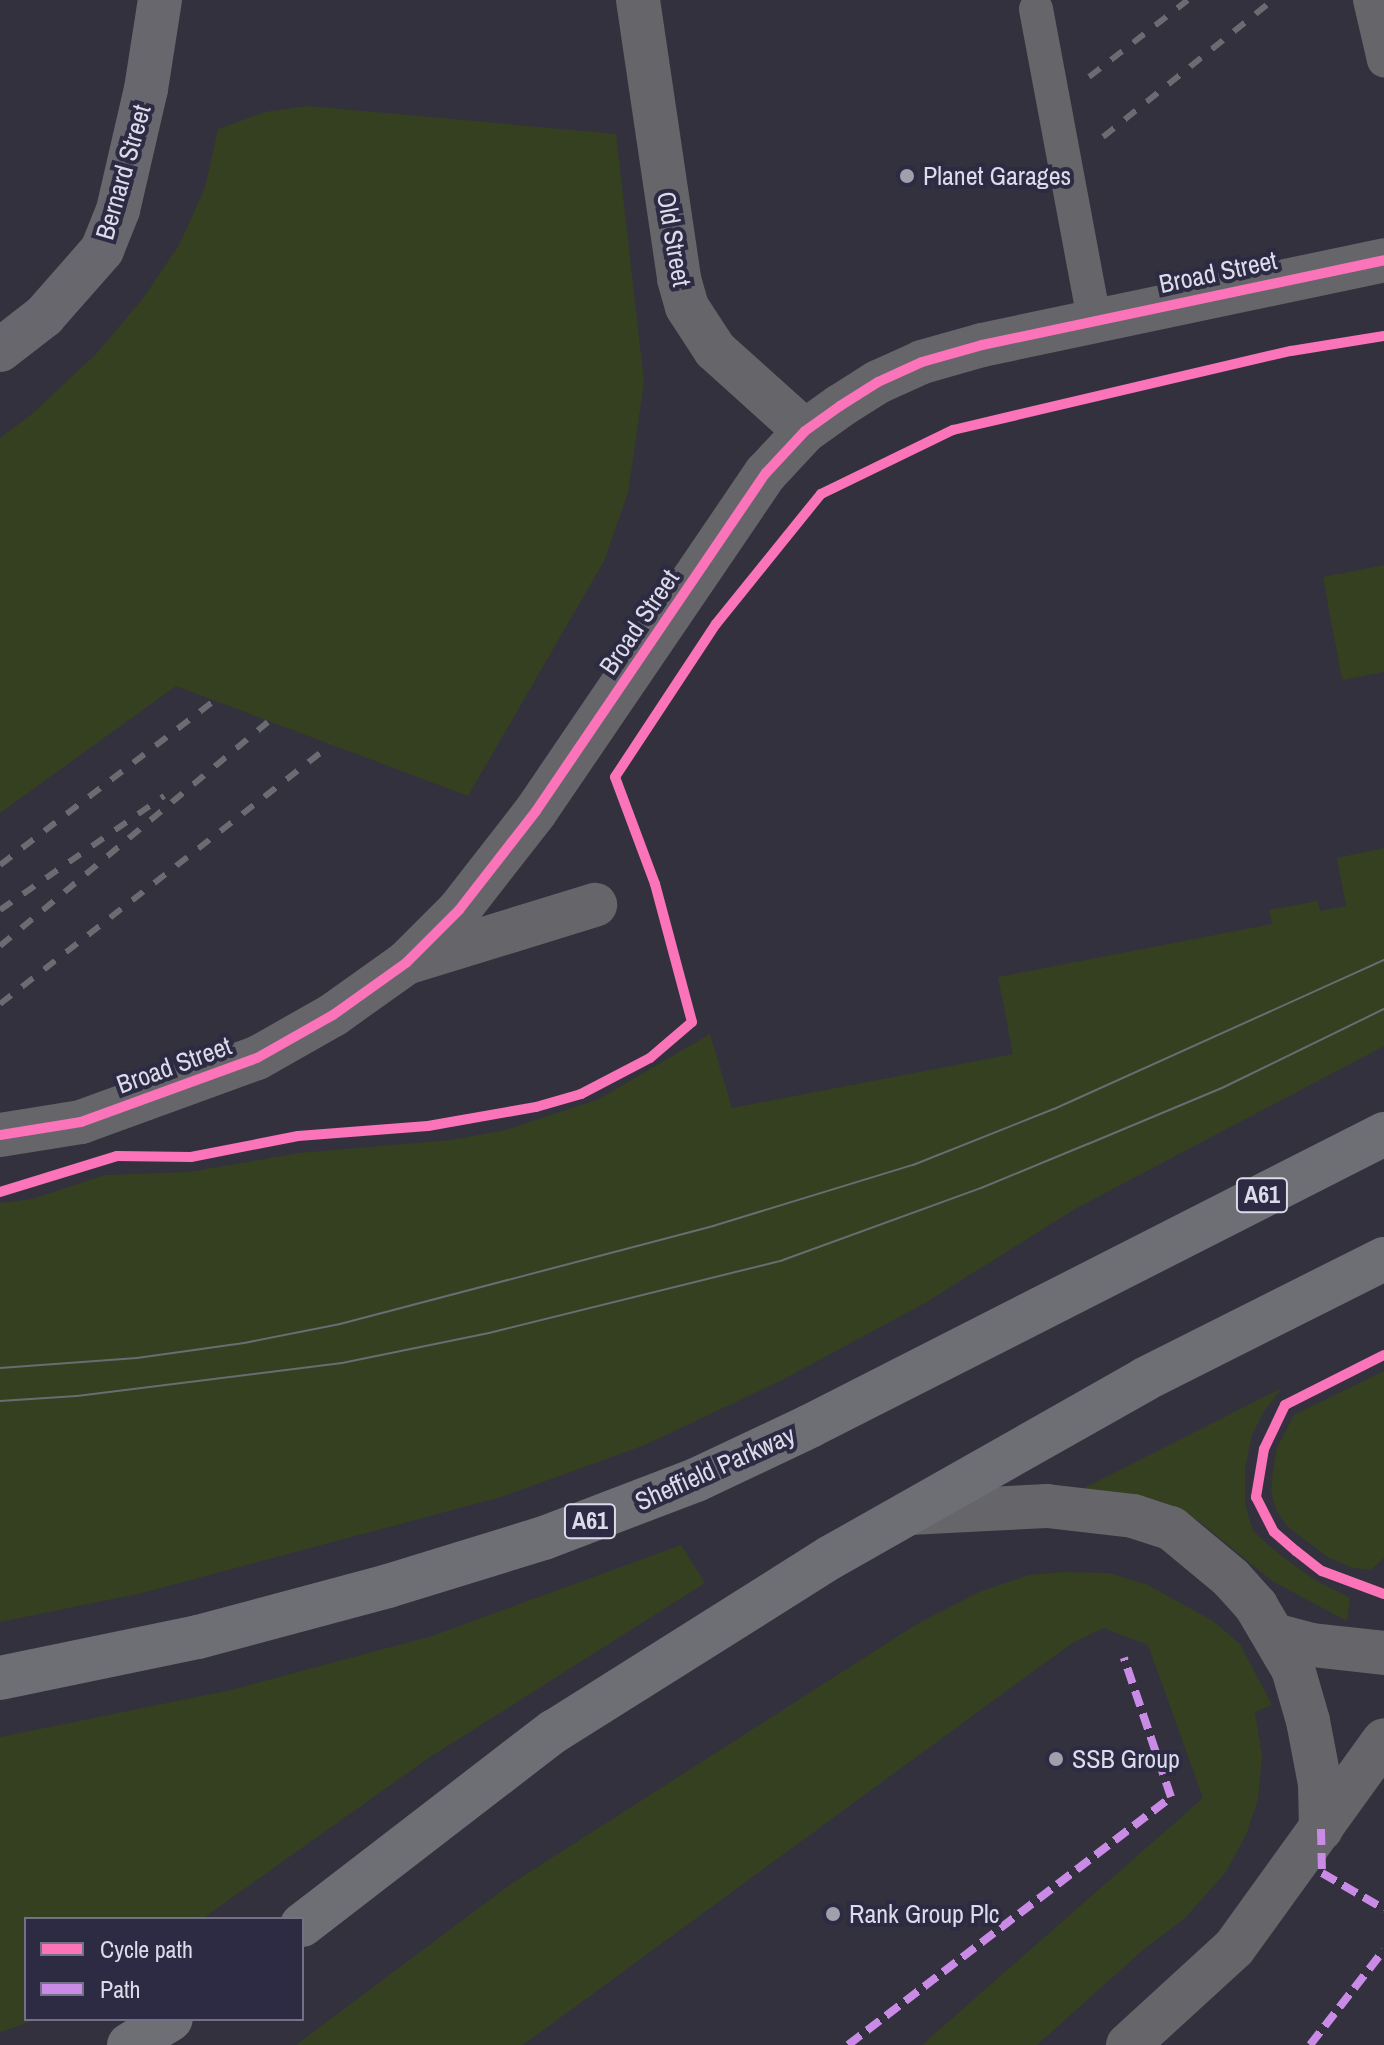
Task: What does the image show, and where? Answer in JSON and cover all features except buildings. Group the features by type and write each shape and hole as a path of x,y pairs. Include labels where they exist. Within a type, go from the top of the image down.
{"highway":[{"name":"Sheffield Parkway","path":"0,1678 198,1637 360,1594 544,1538 696,1480 810,1426 1384,1134"},
{"path":"304,1923 553,1732 831,1557 1145,1379 1384,1259"},
{"path":"129,2045 168,2021"},
{"path":"182,2045 197,2021"}],"main road":[{"name":"Bernard Street","path":"0,350 44,316 102,250 118,210 146,89 160,0"}],"street":[{"name":"Old Street","path":"638,0 679,279 687,307 715,350 805,431"},
{"name":"Broad Street","path":"0,1135 81,1122 257,1058 333,1015 406,963 459,910 536,811 766,473 805,431 878,382 922,362 1094,320 1384,260"},
{"path":"406,963 595,905"},
{"path":"909,1513 1047,1506 1133,1516 1171,1528 1231,1578 1256,1606 1293,1669 1308,1721 1320,1784 1321,1829"},
{"path":"1274,1635 1312,1645 1384,1653"},
{"path":"1128,2045 1234,1948 1384,1740"}],"lane":[{"path":"1370,0 1384,60"},
{"path":"1036,9 1094,320"}],"green space":[{"path":"308,106 616,134 644,382 628,493 604,561 468,796 176,686 0,813 0,438 32,414 97,353 144,297 179,245 205,188 218,129 265,112"},
{"path":"1384,565 1384,672 1342,680 1323,577"},
{"path":"1384,848 1384,1046 1075,1209 925,1303 784,1379 645,1445 501,1497 142,1593 0,1622 0,1203 32,1199 105,1175 189,1172 299,1153 451,1140 506,1130 599,1099 710,1034 732,1108 1013,1054 998,977 1272,924 1269,910 1318,901 1320,911 1346,906 1337,858"},
{"path":"1384,1371 1384,1558 1370,1570 1353,1568 1329,1558 1288,1527 1276,1510 1271,1491 1277,1448 1294,1415"},
{"path":"1282,1388 1264,1411 1252,1435 1245,1468 1245,1504 1253,1531 1315,1580 1350,1598 1347,1621 1272,1581 1200,1522 1163,1502 1128,1495 1078,1491"},
{"path":"681,1545 705,1583 427,1759 205,1917 24,1917 24,2021 33,2021 0,2032 0,1737 231,1690 432,1636"},
{"path":"1108,1573 1146,1584 1213,1621 1240,1644 1272,1705 1255,1712 1262,1756 1258,1799 1246,1835 1226,1872 1185,1918 1144,1949 1037,2045 922,2045 1203,1798 1148,1645 1104,1628 1072,1643 523,2045 296,2045 511,1884 917,1624 979,1592 1029,1575"}],"tram line":[{"path":"0,1368 137,1358 244,1343 340,1324 713,1226 913,1165 1054,1109 1384,960"},
{"path":"0,1401 77,1396 342,1363 489,1333 783,1260 981,1188 1088,1144 1224,1087 1384,1009"}],"railway":[{"path":"1089,77 1188,0"},
{"path":"1103,137 1273,0"},
{"path":"0,865 214,701"},
{"path":"0,946 268,722"},
{"path":"0,1004 330,745"},
{"path":"0,910 164,796"}],"marked path":[{"path":"848,2045 1171,1797 1124,1658"},
{"path":"1321,1829 1322,1873 1384,1909"},
{"path":"1310,2045 1384,1950"}],"cycle path":[{"path":"0,1135 81,1122 257,1058 333,1015 406,963 459,910 536,811 766,473 805,431 840,406 878,382 922,362 982,345 1384,260"},
{"path":"0,1192 117,1156 191,1157 298,1136 428,1126 536,1107 581,1094 650,1058 692,1022 655,884 615,777 716,624 821,494 953,430 1291,351 1384,336"},
{"path":"1384,1355 1285,1405 1264,1449 1256,1497 1274,1532 1322,1571 1384,1594"}],"place":[{"name":"Planet Garages","path":"907,176"},
{"name":"SSB Group","path":"1056,1759"},
{"name":"Rank Group Plc","path":"833,1914"}]}
